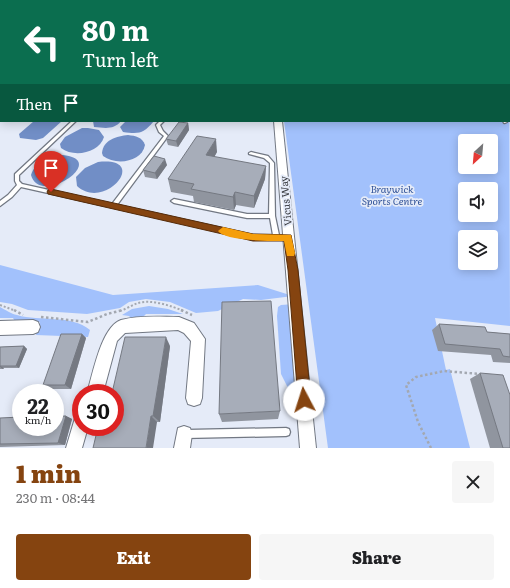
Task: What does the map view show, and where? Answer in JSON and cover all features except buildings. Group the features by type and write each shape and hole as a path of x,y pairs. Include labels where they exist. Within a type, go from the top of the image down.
{"street":[{"name":"Vicus Way","path":"278,122 282,238 293,270 308,448"},
{"path":"0,328 36,322"},
{"path":"98,384 108,347 115,332 121,327 129,325 179,323 193,331 198,339 194,398"},
{"path":"74,448 78,436"}],"lane":[{"path":"259,0 305,0"},
{"path":"73,122 17,176 17,181 20,185 253,237 282,238 272,216 272,163 266,157 251,153"},
{"path":"113,206 166,136 159,128 158,125 161,122"},
{"path":"0,204 20,185"},
{"path":"174,201 247,216 272,216"},
{"path":"183,441 286,432"}],"path":[{"path":"36,322 88,322 108,314 119,312 138,303 149,302 174,307 192,315 195,317 197,324 193,331"},
{"path":"0,305 8,307 23,315"},
{"path":"431,448 418,422 406,385 416,377 444,371 485,375"}],"green space":[{"name":"Braywick Sports Centre","path":"284,122 509,122 510,326 435,318 446,370 450,369 470,448 328,448"},
{"path":"0,265 113,295 258,285 293,296 261,300 243,299 218,311 196,313 170,302 146,299 129,302 120,308 87,314 28,310 12,304 0,302"},
{"path":"294,304 300,412 281,374 277,316 278,307 281,305"},
{"path":"149,306 168,309 183,314 146,314 140,320 133,320 129,316 122,315 132,309"},
{"path":"0,307 13,314 26,317 74,322 90,330 88,337 36,335 40,322 16,323 13,318 0,318"}],"shaded area":[{"path":"33,122 61,122 43,138 36,140 20,138 19,134"},
{"path":"93,122 120,122 112,127 94,127"},
{"path":"125,122 153,122 144,131 137,133 123,132 120,127"},
{"path":"82,128 99,130 104,137 97,147 86,152 79,153 72,153 61,148 60,144 65,137"},
{"path":"128,135 138,137 144,142 145,145 143,151 139,155 128,161 115,161 103,156 103,149 108,142 119,136"},
{"path":"63,155 75,159 79,165 76,172 68,179 57,184 46,186 37,184 31,175 36,166 44,160"},
{"path":"98,162 113,162 121,167 122,174 118,182 110,188 100,192 88,192 77,186 76,177 85,168"}],"slow traffic":[{"path":"223,231 253,237 288,238 290,253"}],"route":[{"path":"51,192 253,237 288,238 293,270 304,400"}]}
